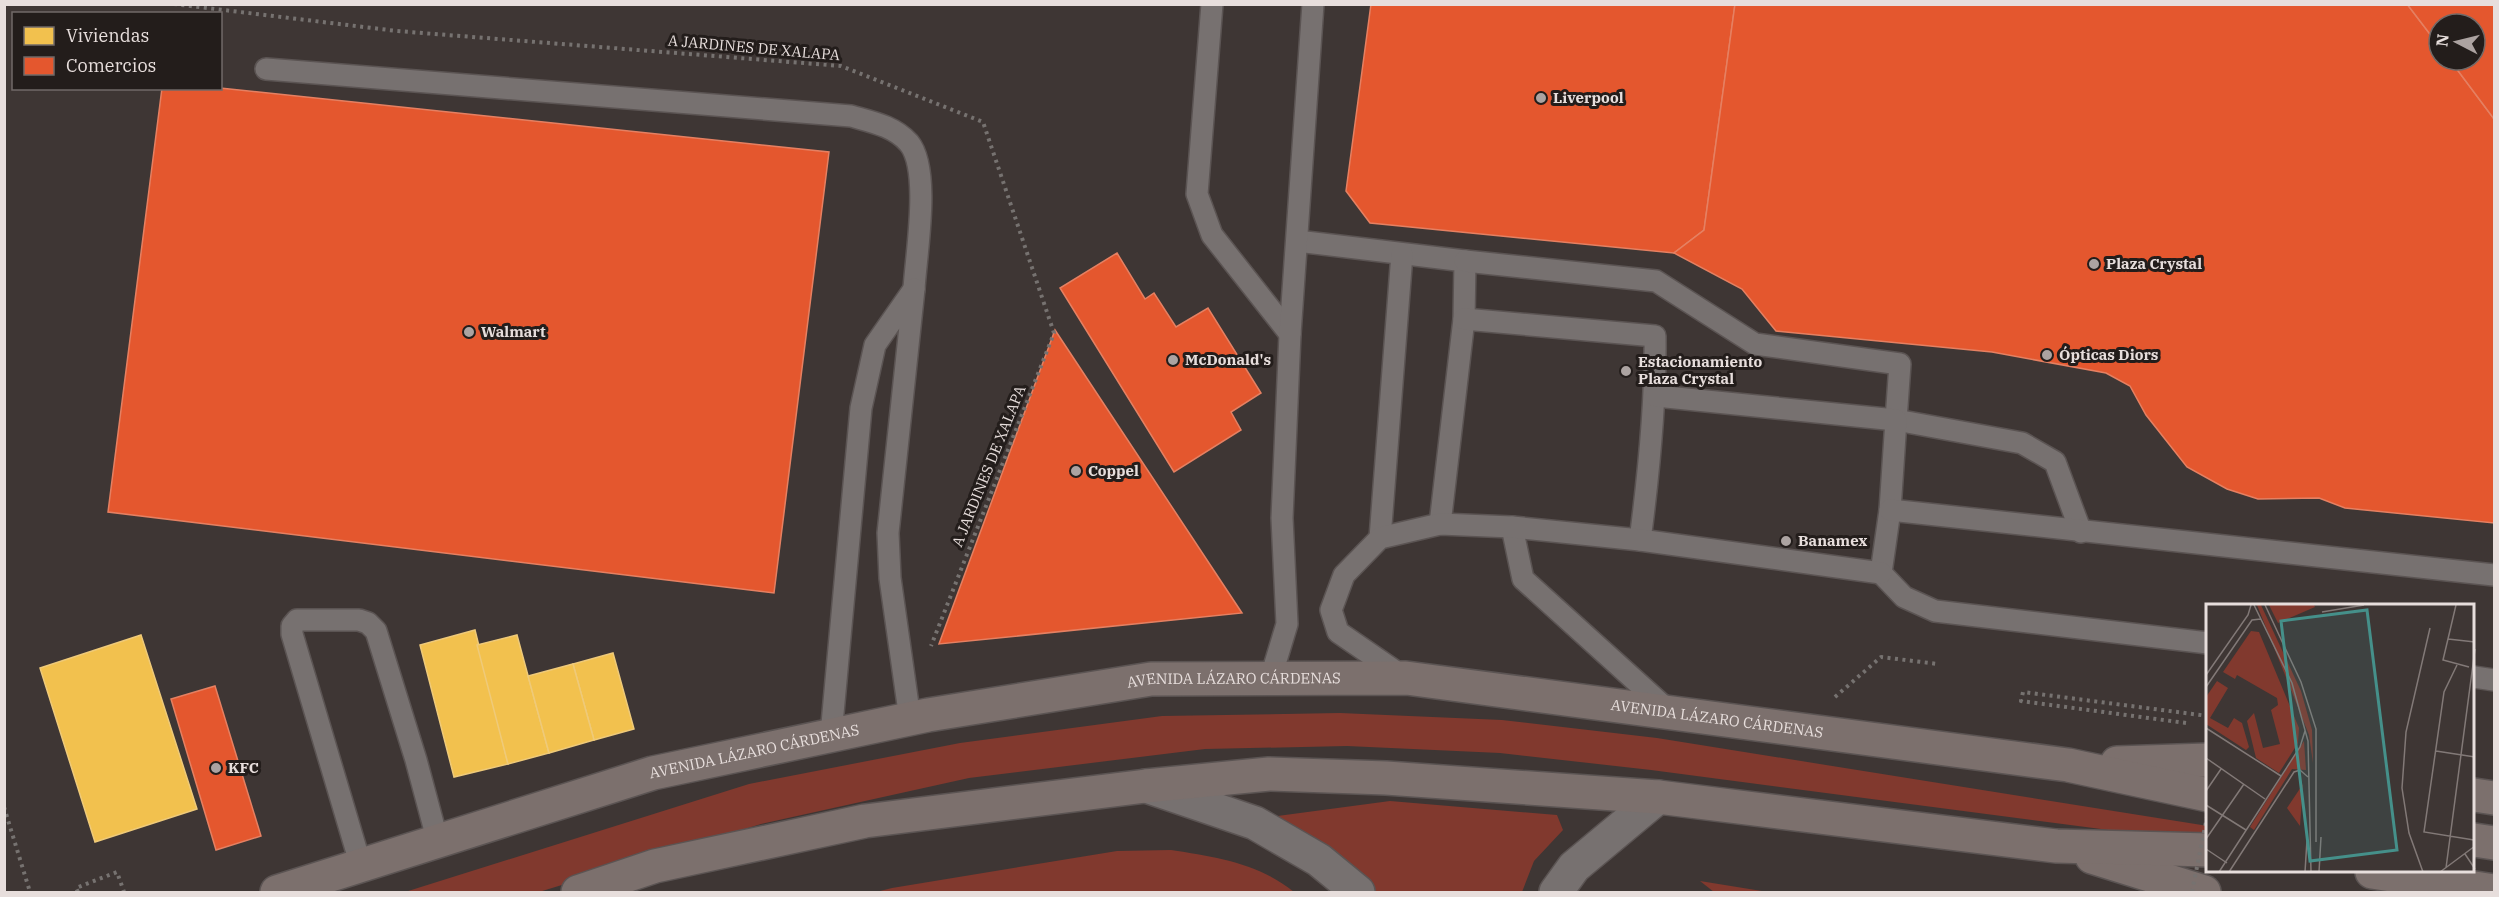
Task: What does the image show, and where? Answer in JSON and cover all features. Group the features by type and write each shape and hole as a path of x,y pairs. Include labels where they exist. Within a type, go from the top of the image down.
{"highway":[{"name":"AVENIDA LÁZARO CÁRDENAS","path":"277,892 652,773 910,719 1151,679 1406,678 2068,765 2206,795"},
{"path":"2068,765 2206,760"},
{"path":"578,892 655,866 865,822 1146,786 1269,774 1386,778 1658,797 2056,846 2206,850"},
{"path":"2475,795 2494,798"},
{"path":"2475,840 2494,843"},
{"path":"2056,846 2204,892"},
{"path":"2378,873 2494,891"}],"street":[{"path":"1146,786 1255,823 1318,860 1358,892"},
{"path":"1556,892 1574,867 1658,797"}],"lane":[{"path":"1212,4 1197,194 1212,235 1290,334"},
{"path":"1271,677 1287,624 1282,518 1290,334 1313,4"},
{"path":"266,69 851,116 887,126 909,143 918,160 920,186 914,289 888,533 890,578 910,719"},
{"path":"1298,241 1656,281 1755,344 1899,364 1890,510 1881,573"},
{"path":"1380,538 1402,254"},
{"path":"1440,524 1464,319 1465,261"},
{"path":"831,735 861,408 875,345 914,289"},
{"path":"1464,319 1655,336 1656,396 1640,540"},
{"path":"1656,396 1896,420 2022,443 2055,462 2081,532"},
{"path":"1890,510 2494,575"},
{"path":"1406,678 1338,632 1331,610 1344,575 1380,538 1440,524 1512,527 1640,540 1881,573 1904,597 1935,611 2206,643"},
{"path":"1512,527 1523,579 1671,713"},
{"path":"361,866 292,634 292,626 297,620 359,620 369,623 376,631 416,760 438,842"},
{"path":"2475,677 2494,680"}],"path":[{"name":"A JARDINES DE XALAPA","path":"174,4 397,31 841,66 983,122 1054,333 927,654"},
{"path":"1798,730 1881,657 1938,664"},
{"path":"2196,724 2021,701 2023,692 2206,716"},
{"path":"4,807 30,892"},
{"path":"2192,892 2206,822"},
{"path":"77,890 117,872 124,892"}],"shaded area":[{"path":"1340,713 1502,720 1657,738 2206,826 2206,843 1651,770 1500,753 1347,746 1205,749 969,778 761,824 539,892 405,892 749,784 960,743 1162,716"},
{"path":"1390,801 1557,815 1563,830 1534,861 1522,892 1373,892 1263,818"},
{"path":"1171,850 1220,859 1251,868 1266,874 1294,892 876,892 1117,851"},
{"path":"1700,881 1768,892 1714,892"}],"building: Viviendas":[{"path":"475,630 508,764 454,777 420,645"},
{"path":"141,635 197,809 95,842 40,668"},
{"path":"517,635 549,753 508,764 477,645"},
{"path":"613,653 634,729 594,740 573,664"},
{"path":"573,664 594,740 549,753 528,676"}],"building: Comercios":[{"name":"Liverpool","path":"1371,4 1735,4 1704,230 1674,253 1370,223 1346,191"},
{"name":"Plaza Crystal","path":"1735,4 2407,4 2427,30 2427,72 2459,72 2494,119 2494,523 2345,508 2319,498 2258,499 2227,489 2187,467 2146,415 2130,386 2106,373 1992,352 1776,331 1742,289 1674,253 1704,230"},
{"path":"2407,4 2494,4 2494,119 2459,72 2487,72 2487,12 2427,12 2427,30"},
{"name":"Walmart","path":"222,88 829,152 774,593 108,512 162,90"},
{"name":"McDonald's","path":"1117,253 1145,299 1154,293 1176,327 1208,308 1261,393 1231,412 1241,430 1174,472 1060,288"},
{"name":"Coppel","path":"1055,330 1242,613 939,644"},
{"name":"KFC","path":"215,686 261,836 216,850 171,699"}],"place":[{"name":"Liverpool","path":"1541,98"},
{"name":"Plaza Crystal","path":"2094,264"},
{"name":"Walmart","path":"469,332"},
{"name":"Ópticas Diors","path":"2047,355"},
{"name":"McDonald's","path":"1173,360"},
{"name":"Estacionamiento Plaza Crystal","path":"1626,371"},
{"name":"Coppel","path":"1076,471"},
{"name":"Banamex","path":"1786,541"},
{"name":"KFC","path":"216,768"}]}
